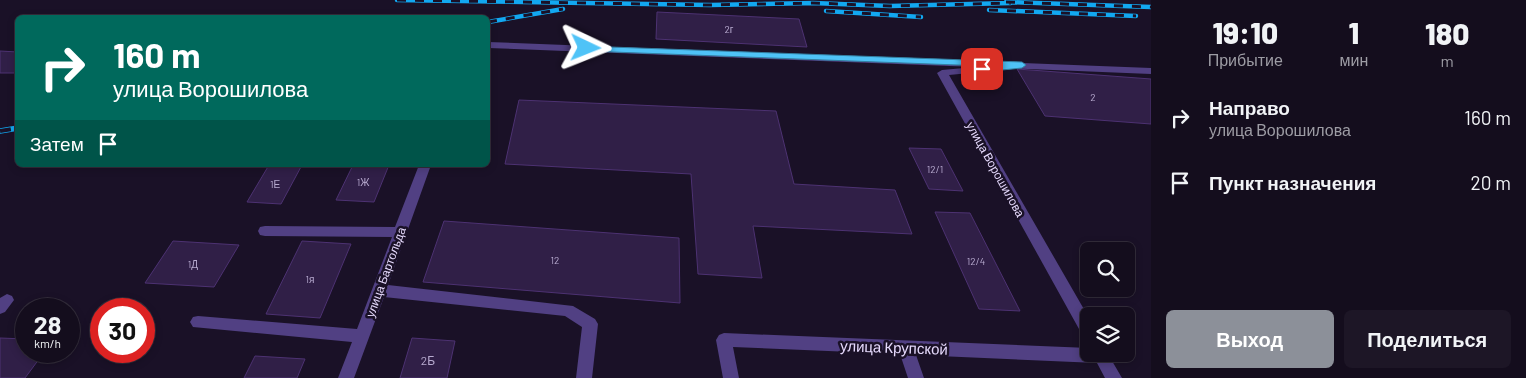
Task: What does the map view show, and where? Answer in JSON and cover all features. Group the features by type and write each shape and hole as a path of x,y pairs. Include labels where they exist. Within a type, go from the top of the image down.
{"street":[{"path":"490,44 1151,71"},
{"name":"улица Ворошилова","path":"1022,65 942,73 1080,318"},
{"name":"улица Бартольда","path":"346,378 424,167"},
{"path":"266,231 400,232"},
{"path":"378,290 568,310 590,324 584,378"},
{"path":"198,322 361,336"},
{"name":"улица Крупской","path":"731,378 724,340 1080,354"},
{"path":"906,348 916,378"},
{"path":"1105,362 1114,378"}],"building":[{"path":"657,12 799,19 807,47 656,39"},
{"path":"0,51 15,52 15,73 0,73"},
{"path":"1017,69 1151,79 1151,124 1045,116"},
{"path":"519,100 776,111 794,184 895,190 912,234 753,226 762,278 698,274 691,174 505,164"},
{"path":"909,148 941,149 963,191 929,189"},
{"path":"268,167 301,167 281,204 247,202"},
{"path":"352,167 388,167 374,202 336,200"},
{"path":"935,212 970,213 1020,311 979,309"},
{"path":"444,221 679,238 680,303 423,282"},
{"path":"173,241 239,245 214,287 145,283"},
{"path":"302,241 351,244 320,318 266,314"},
{"path":"0,338 15,339 15,363 36,363 25,378 0,378"},
{"path":"412,338 455,341 447,378 400,378"},
{"path":"255,356 305,359 297,378 244,378"}],"railway":[{"path":"397,0 710,5 813,3 890,6 1011,3"},
{"path":"1006,2 1151,7"},
{"path":"490,22 563,9"},
{"path":"989,10 1136,16"},
{"path":"826,11 921,17"},
{"path":"0,131 15,128"}],"route":[{"path":"586,48 1022,65 982,69"}]}
